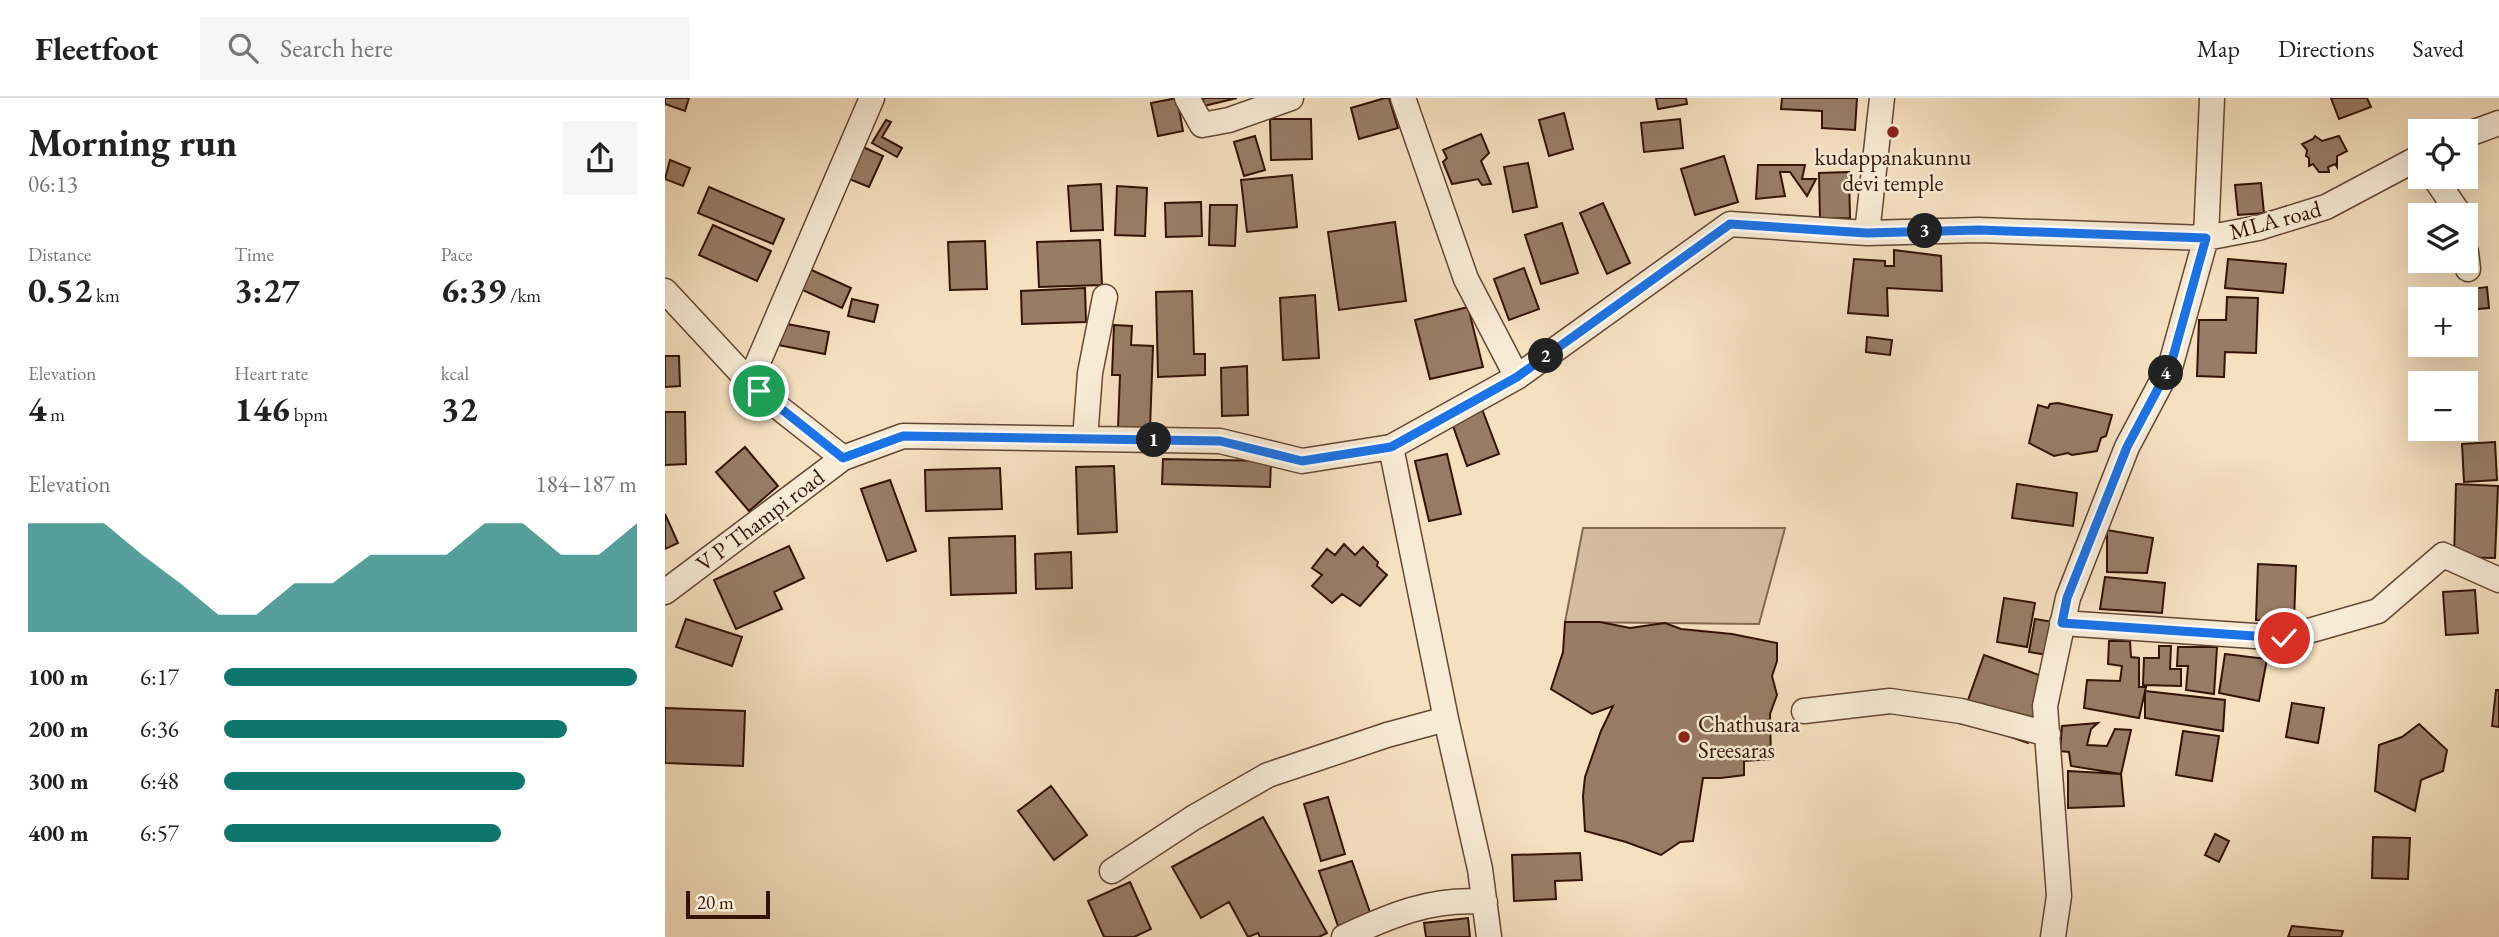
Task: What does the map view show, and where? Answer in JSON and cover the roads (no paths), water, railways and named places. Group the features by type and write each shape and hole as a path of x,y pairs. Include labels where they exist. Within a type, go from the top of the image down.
{"street":[{"path":"750,381 871,98"},
{"path":"1187,98 1202,125 1229,120 1266,102 1291,98"},
{"path":"1403,98 1466,279 1517,377"},
{"path":"1867,233 1882,98"},
{"path":"2053,937 2059,896 2045,706 2067,598 2127,447 2171,364 2206,238 2212,98"},
{"path":"2478,131 2499,123"},
{"name":"MLA road","path":"1867,233 1979,230 2206,238 2258,228 2326,207 2408,164"},
{"name":"V P Thampi road","path":"665,592 843,458 903,436 1220,441 1302,461 1391,447 1517,377 1730,224 1867,233"},
{"path":"665,291 759,391 843,458"},
{"path":"1085,439 1090,373 1105,297"},
{"path":"1391,447 1446,719 1481,869 1489,937"},
{"path":"2062,623 2284,638 2378,611 2443,555 2499,580"},
{"path":"1804,711 1890,701 1961,711 2047,734"},
{"path":"1112,871 1193,818 1268,775 1387,735 1446,719"},
{"path":"1344,937 1389,916 1417,907 1464,900 1485,902"}],"place":[{"name":"kudappanakunnu devi temple","path":"1893,132"},
{"name":"Chathusara Sreesaras","path":"1684,737"}]}
